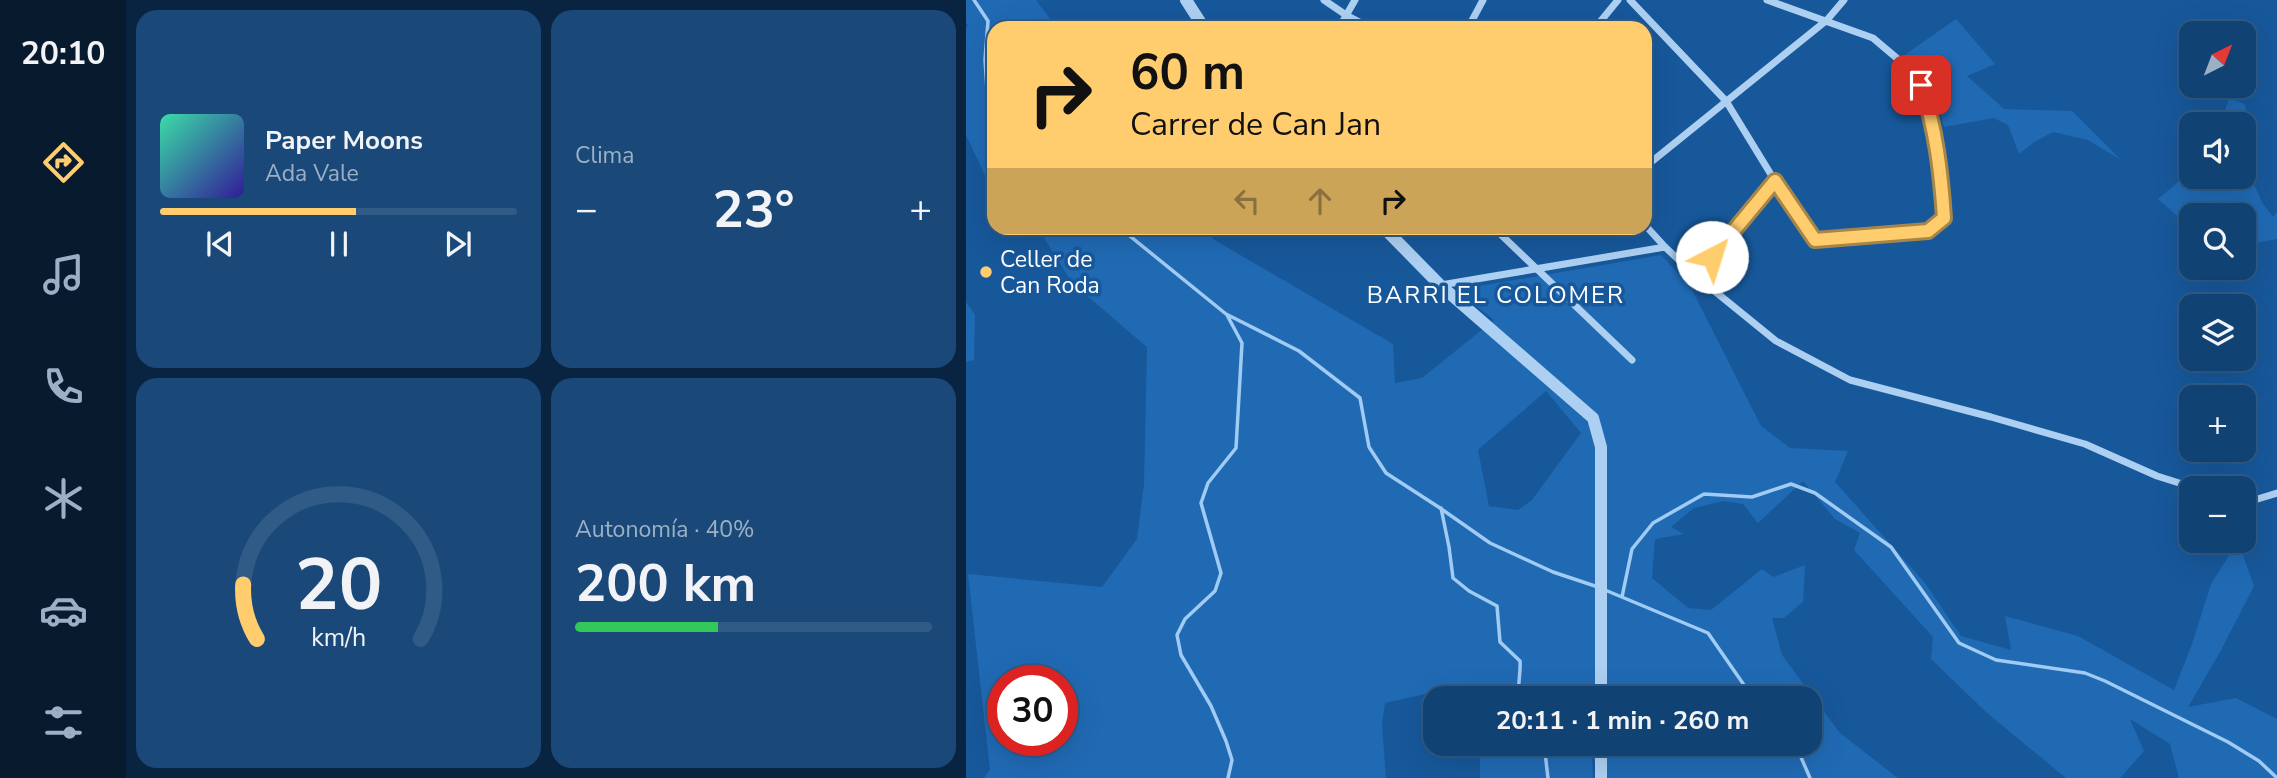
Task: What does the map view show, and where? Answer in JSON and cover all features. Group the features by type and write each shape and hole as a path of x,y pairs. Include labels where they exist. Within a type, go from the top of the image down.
{"street":[{"path":"1186,0 1200,21"},
{"path":"1324,0 1358,21"},
{"path":"1343,21 1355,0"},
{"path":"1472,21 1483,0"},
{"path":"1601,21 1618,0"},
{"path":"1630,0 1650,21"},
{"path":"1652,23 1726,101 1815,240 1928,231 1944,218 1939,159 1921,85 1899,60 1872,38 1767,0"},
{"path":"1652,161 1827,20 1844,0"},
{"path":"1696,276 1775,181"},
{"path":"1652,233 1696,276 1776,341 1850,380 2085,444 2179,483"},
{"path":"1391,235 1440,285 1593,418 1601,447 1601,686"},
{"path":"1502,235 1632,360"},
{"path":"1440,285 1665,247"},
{"path":"2256,500 2277,494"},
{"path":"1601,756 1601,778"}],"shaded area":[{"path":"966,0 1036,0 1052,21 987,21 987,180 966,135 966,26 969,28 966,22"},
{"path":"1956,19 1995,64 1967,76 2004,109 2072,111 2121,160 2088,140 2053,132 2019,154 2008,125 1994,118 1944,127 1938,103 1906,54"},
{"path":"2229,98 2245,104 2246,112 2225,112"},
{"path":"2179,181 2179,189 2256,189 2273,217 2277,212 2277,239 2256,243 2256,203 2179,203 2179,217 2158,199"},
{"path":"1042,235 1210,235 1213,239 1393,344 1395,383 1422,378 1494,320 1456,290 1661,255 1689,284 1761,426 1790,448 1848,451 1835,482 1925,583 1961,636 2011,650 2005,616 2078,636 2174,690 2211,584 2230,553 2242,553 2254,586 2188,707 2236,698 2277,719 2277,778 2179,778 2170,744 2130,719 2144,751 2120,778 2066,778 1987,713 1931,659 1933,637 1854,550 1860,533 1835,519 1803,481 1758,523 1743,504 1723,501 1694,508 1671,527 1684,534 1655,539 1652,578 1688,608 1711,610 1762,569 1773,577 1805,565 1803,602 1784,618 1772,618 1782,655 1805,686 1423,686 1423,694 1385,703 1382,724 1386,778 984,778 990,770 988,756 1078,756 1078,665 987,665 987,743 968,574 1102,587 1137,539 1144,484 1147,347 1072,283","holes":["1546,391 1581,433 1532,500 1518,510 1489,506 1478,450"]},
{"path":"966,302 975,315 974,360 966,362"},
{"path":"1822,709 1840,733 1898,778 1603,778 1592,756 1822,756"},
{"path":"1480,756 1592,756 1593,778 1480,778"}],"waterway":[{"path":"974,0 988,21"},
{"path":"987,34 987,89"},
{"path":"1129,235 1226,314 1299,351 1360,398 1369,447 1386,473 1490,543 1553,572 1598,587"},
{"path":"1227,315 1242,343 1236,448 1208,483 1201,503 1221,573 1215,591 1185,619 1177,635 1181,655 1211,706 1226,741 1232,760 1228,778"},
{"path":"1622,597 1632,549 1653,523 1704,494 1752,497 1791,484 1815,493 1891,547 1959,643 1996,660 2085,673 2105,681 2228,742 2259,761 2277,778"},
{"path":"1441,508 1453,578 1469,591 1497,606 1500,642 1520,661 1518,686"},
{"path":"1605,590 1708,633 1745,686"},
{"path":"1545,756 1548,778"},
{"path":"1800,756 1810,778"}],"place":[{"name":"Celler de Can Roda","path":"986,272"}],"district":[{"name":"BARRI EL COLOMER","path":"1496,295"}],"route":[{"path":"1712,257 1775,181 1815,240 1928,231 1944,218 1939,159 1921,85"}]}
